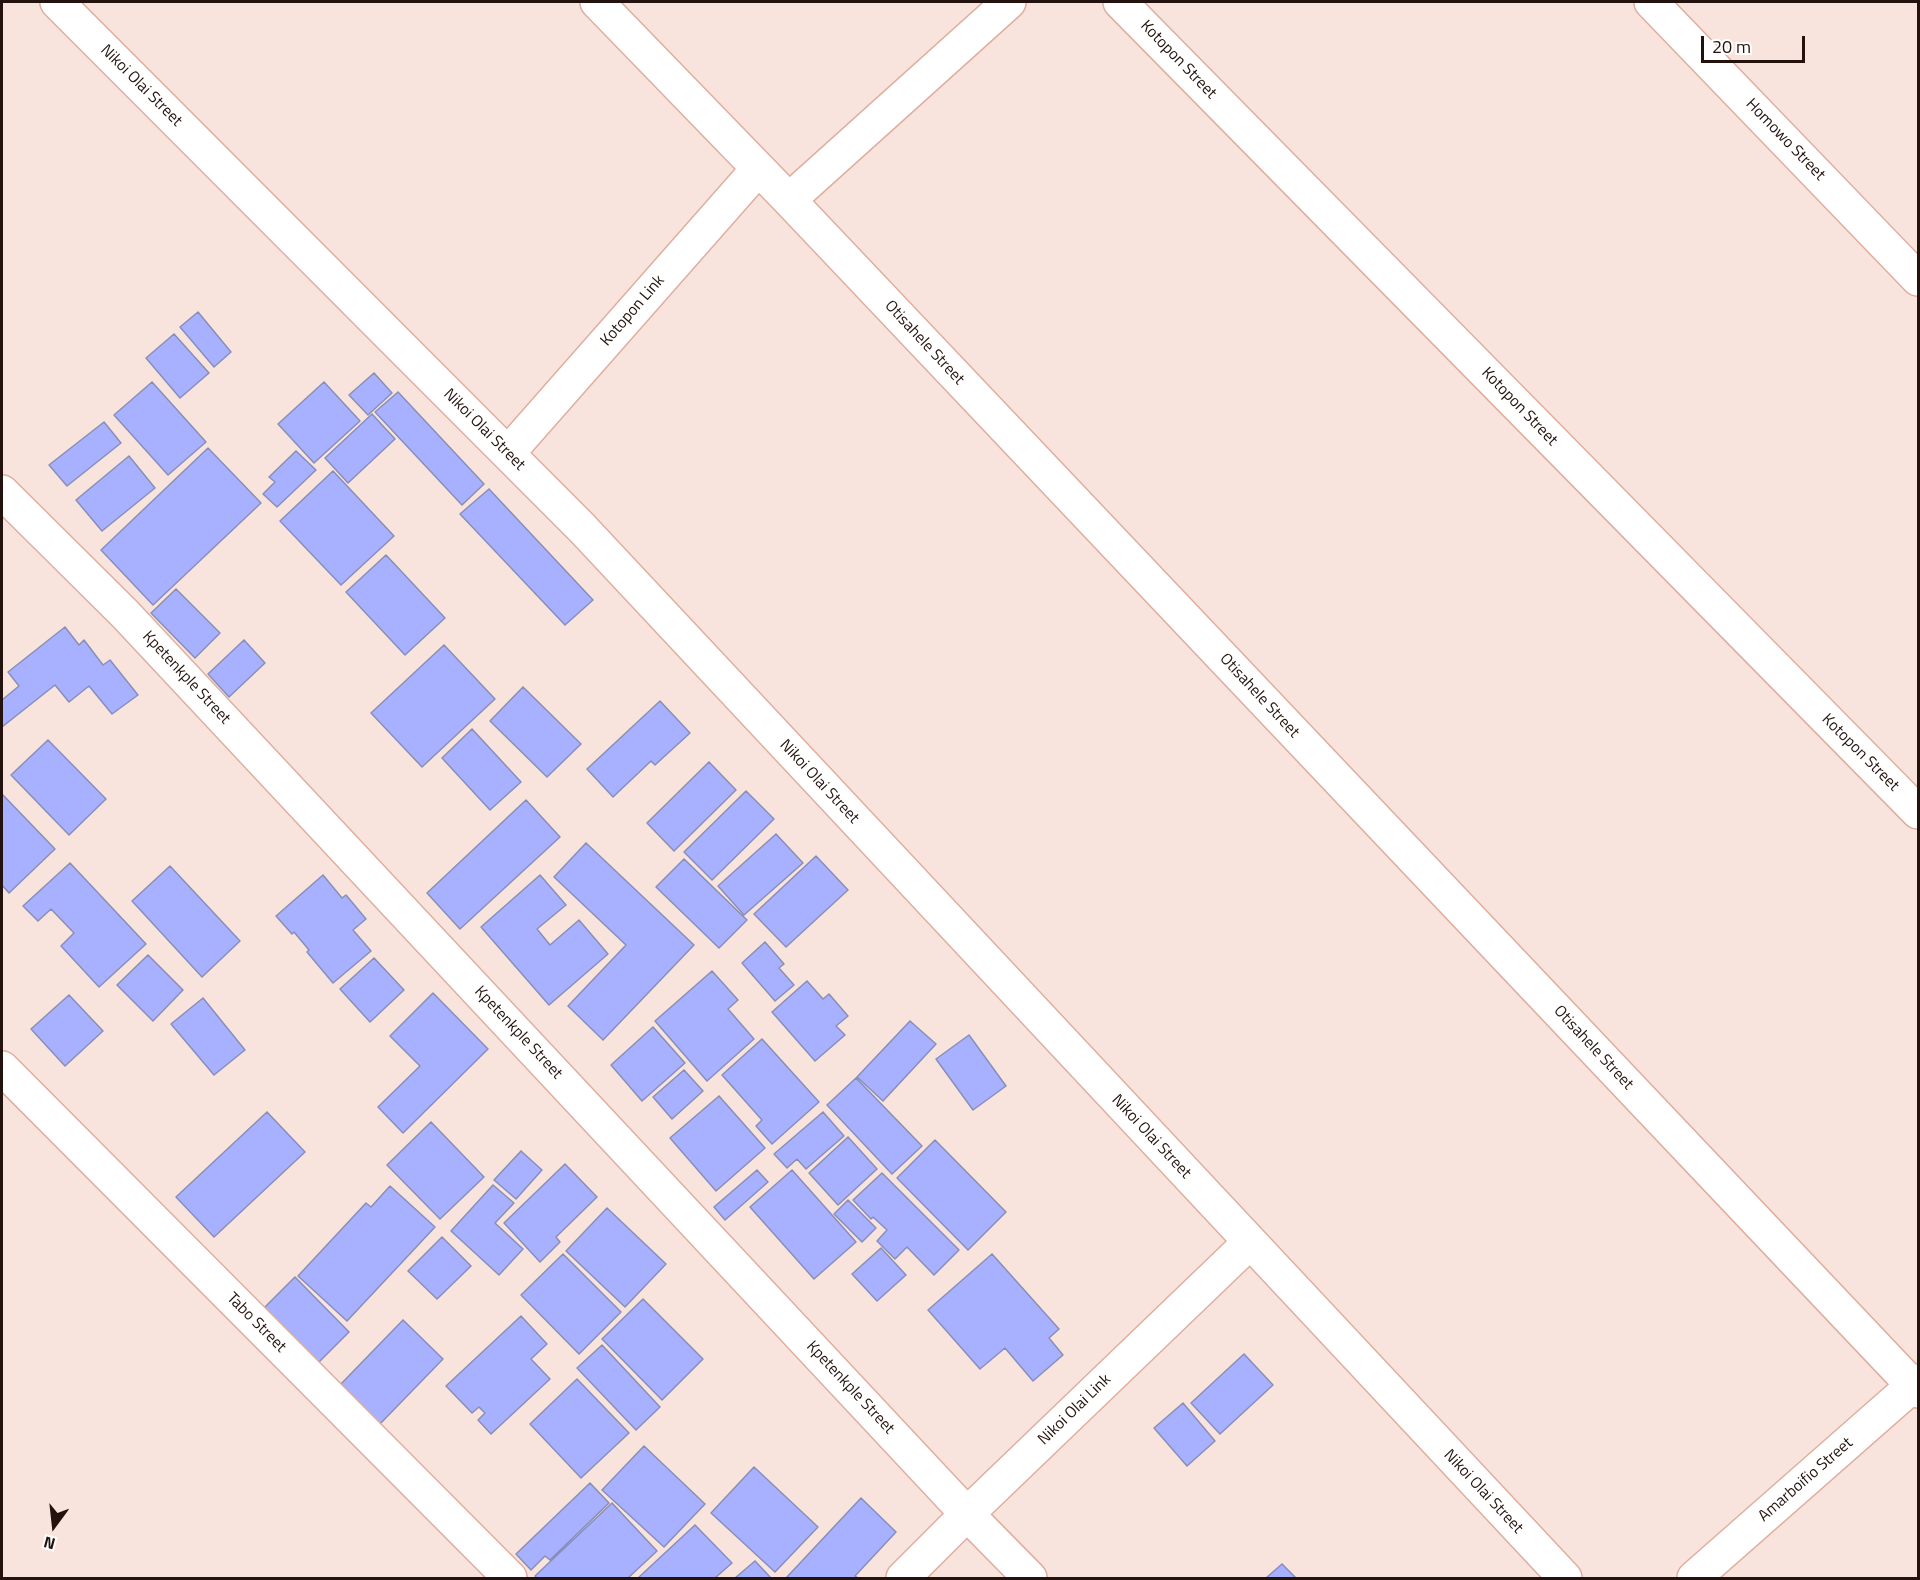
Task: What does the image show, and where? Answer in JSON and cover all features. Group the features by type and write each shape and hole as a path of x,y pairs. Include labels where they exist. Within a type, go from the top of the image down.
{"street":[{"name":"Nikoi Olai Street","path":"57,2 590,537 1565,1578"},
{"name":"Otisahele Street","path":"597,2 789,200 1917,1386"},
{"path":"789,200 1010,2"},
{"name":"Kotopon Street","path":"1120,2 1918,812"},
{"name":"Homowo Street","path":"1651,2 1918,279"},
{"name":"Kotopon Link","path":"508,453 758,169"},
{"name":"Kpetenkple Street","path":"2,492 125,614 967,1514 1030,1578"},
{"name":"Tabo Street","path":"2,1068 510,1578"},
{"name":"Nikoi Olai Link","path":"903,1578 1249,1243"},
{"name":"Amarboifio Street","path":"1694,1578 1917,1386"}],"building":[{"path":"198,312 231,352 214,367 180,327"},
{"path":"174,334 209,373 180,398 146,358"},
{"path":"374,373 392,393 368,415 349,395"},
{"path":"152,382 206,442 168,475 114,415"},
{"path":"324,382 360,421 314,463 278,424"},
{"path":"398,392 484,484 462,505 375,412"},
{"path":"372,414 395,439 348,483 325,458"},
{"path":"104,422 121,443 67,486 49,465"},
{"path":"208,448 261,503 153,605 101,550"},
{"path":"296,451 316,470 277,507 263,494 275,482 269,477"},
{"path":"129,456 155,488 102,531 76,500"},
{"path":"333,471 394,536 341,585 280,521"},
{"path":"489,489 593,600 565,625 460,514"},
{"path":"386,555 445,618 405,655 346,592"},
{"path":"176,589 220,633 195,658 151,613"},
{"path":"65,627 79,645 84,640 103,665 110,660 138,695 112,714 89,686 69,702 55,685 2,727 2,700 19,686 8,672"},
{"path":"244,640 265,663 229,697 208,674"},
{"path":"444,645 495,699 422,767 371,713"},
{"path":"523,687 581,744 547,777 490,721"},
{"path":"660,701 690,733 655,765 651,761 613,797 587,769"},
{"path":"472,729 521,782 490,810 442,758"},
{"path":"48,740 106,799 69,835 11,775"},
{"path":"709,762 736,790 674,851 647,823"},
{"path":"746,791 774,819 712,880 684,852"},
{"path":"2,794 55,849 9,893 2,885"},
{"path":"526,800 560,837 460,929 427,893"},
{"path":"776,834 803,863 744,915 718,886"},
{"path":"586,843 694,945 603,1040 568,1006 626,945 554,877"},
{"path":"816,856 848,890 786,947 754,914"},
{"path":"684,859 747,920 719,948 656,887"},
{"path":"70,863 146,944 99,987 61,946 74,933 51,909 38,921 23,906"},
{"path":"170,866 240,941 202,977 132,901"},
{"path":"323,875 342,898 346,895 366,919 353,930 371,951 333,983 307,952 309,950 294,932 292,934 276,916"},
{"path":"540,875 566,905 537,929 550,945 579,920 608,954 549,1005 481,927"},
{"path":"765,942 784,964 779,968 794,985 775,1001 742,963"},
{"path":"148,955 183,990 153,1021 117,985"},
{"path":"374,958 404,990 370,1022 340,989"},
{"path":"712,971 738,1000 728,1009 754,1039 707,1081 655,1021"},
{"path":"807,981 823,999 829,994 848,1016 836,1026 845,1035 815,1061 772,1012"},
{"path":"433,993 488,1049 403,1133 378,1107 420,1066 390,1036"},
{"path":"69,995 103,1031 65,1066 31,1029"},
{"path":"203,998 245,1050 214,1075 171,1024"},
{"path":"910,1021 936,1044 883,1101 857,1077"},
{"path":"653,1027 685,1063 642,1101 611,1065"},
{"path":"969,1035 1006,1086 973,1110 936,1059"},
{"path":"762,1039 819,1102 772,1144 756,1126 762,1120 722,1075"},
{"path":"684,1070 703,1091 672,1119 653,1097"},
{"path":"856,1078 922,1146 892,1174 827,1105"},
{"path":"719,1096 765,1148 716,1191 670,1138"},
{"path":"267,1112 305,1152 214,1237 176,1197"},
{"path":"823,1112 844,1136 806,1169 797,1159 787,1168 774,1154"},
{"path":"431,1122 484,1177 440,1219 387,1165"},
{"path":"848,1137 877,1169 838,1205 809,1173"},
{"path":"935,1140 1006,1212 968,1250 897,1178"},
{"path":"521,1151 542,1170 516,1199 494,1180"},
{"path":"565,1164 597,1197 556,1237 560,1242 540,1262 504,1223"},
{"path":"757,1170 768,1182 725,1220 714,1207"},
{"path":"792,1170 856,1242 814,1279 750,1207"},
{"path":"882,1173 959,1250 934,1275 907,1247 895,1259 877,1241 887,1230 873,1217 871,1219 853,1200"},
{"path":"493,1185 514,1203 495,1223 523,1249 499,1275 451,1231"},
{"path":"390,1186 435,1227 347,1321 298,1276 366,1203 371,1207"},
{"path":"848,1200 876,1228 862,1242 834,1214"},
{"path":"607,1208 666,1264 625,1307 566,1251"},
{"path":"442,1237 471,1266 437,1299 408,1271"},
{"path":"881,1248 906,1275 877,1301 852,1274"},
{"path":"563,1254 621,1312 579,1354 521,1295"},
{"path":"992,1254 1059,1329 1049,1338 1063,1355 1033,1381 1005,1348 980,1369 928,1310"},
{"path":"295,1277 349,1332 316,1365 261,1311"},
{"path":"643,1299 703,1359 662,1400 602,1339"},
{"path":"521,1316 547,1344 531,1359 550,1379 491,1434 478,1420 485,1413 479,1407 472,1413 446,1386"},
{"path":"403,1320 443,1359 379,1425 339,1386"},
{"path":"602,1345 660,1407 636,1430 577,1368"},
{"path":"1244,1354 1273,1385 1220,1434 1191,1403"},
{"path":"577,1379 629,1433 581,1478 530,1424"},
{"path":"1183,1403 1215,1441 1187,1466 1154,1428"},
{"path":"644,1446 705,1504 664,1547 602,1490"},
{"path":"754,1467 818,1527 775,1572 711,1513"},
{"path":"590,1483 609,1503 550,1560 545,1556 531,1570 516,1554"},
{"path":"861,1498 896,1532 855,1576 858,1578 786,1578"},
{"path":"612,1503 657,1551 628,1578 537,1578 535,1576"},
{"path":"695,1525 732,1563 715,1578 638,1578"},
{"path":"755,1561 771,1578 735,1578"},
{"path":"1282,1564 1296,1578 1266,1578"}]}
